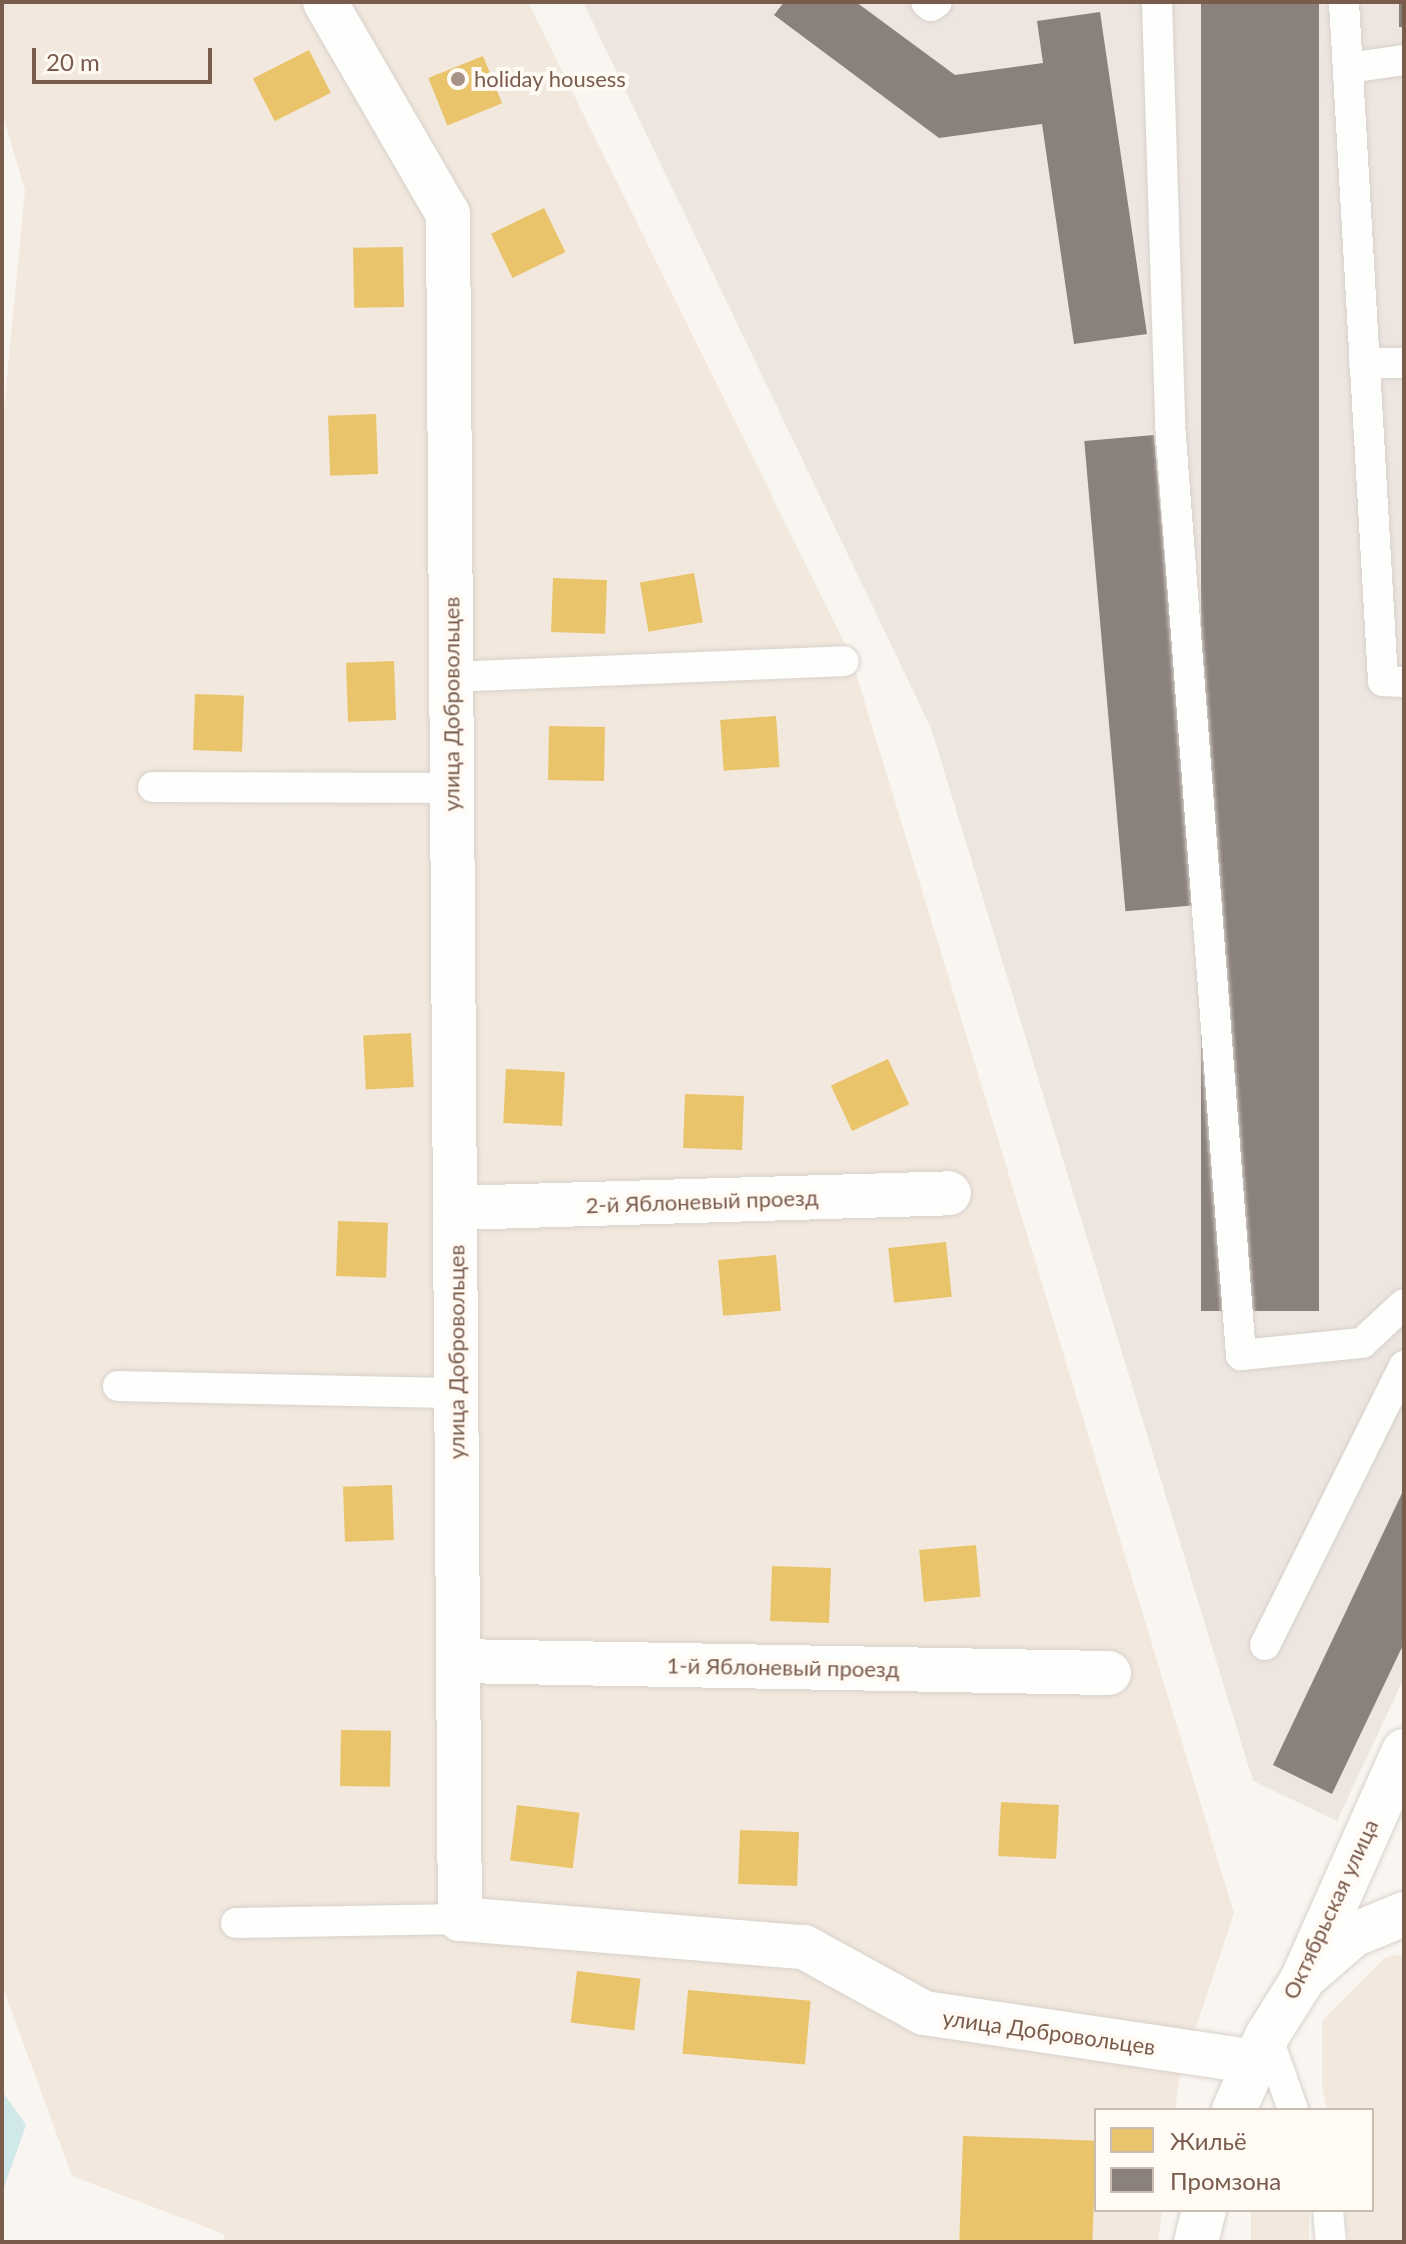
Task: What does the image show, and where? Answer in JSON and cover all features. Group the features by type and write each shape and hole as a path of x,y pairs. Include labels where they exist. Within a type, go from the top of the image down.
{"street":[{"name":"улица Добровольцев","path":"325,2 448,214 460,1919 804,1947 924,2013 1260,2049"},
{"name":"2-й Яблоневый проезд","path":"455,1208 949,1193"},
{"name":"1-й Яблоневый проезд","path":"458,1661 1109,1673"},
{"name":"Октябрьская улица","path":"1235,2108 1260,2049 1301,1982 1404,1751"},
{"path":"1301,1982 1353,1935 1404,1914"},
{"path":"1196,2242 1204,2212"}],"lane":[{"path":"926,2 931,6 937,2"},
{"path":"1157,2 1170,424 1241,1355 1362,1343 1404,1304"},
{"path":"1344,2 1383,681 1404,682"},
{"path":"1348,68 1404,60"},
{"path":"1364,363 1404,363"},
{"path":"451,677 844,661"},
{"path":"153,787 452,788"},
{"path":"1265,1645 1404,1366"},
{"path":"118,1386 457,1393"},
{"path":"236,1923 460,1919"},
{"path":"1260,2049 1292,2108"},
{"path":"1328,2212 1331,2242"}],"shaded area":[{"path":"2,2 528,2 850,654 1234,1913 1180,2075 1175,2108 1094,2108 1094,2212 1162,2212 1158,2242 224,2242 224,2234 72,2176 2,1985 2,429 25,190 2,113"},
{"path":"583,2 1404,2 1404,1678 1337,1821 1253,1781 931,728"},
{"path":"1404,1954 1404,2242 1349,2242 1345,2212 1374,2212 1374,2108 1327,2108 1322,2086 1322,2021 1386,1957"},
{"path":"1251,2212 1309,2212 1309,2242 1251,2242"}],"water":[{"path":"2,2091 26,2125 2,2193"}],"building: Жильё":[{"path":"309,50 331,93 275,121 253,79"},
{"path":"483,56 502,103 447,125 428,78"},
{"path":"544,208 565,252 512,278 491,234"},
{"path":"403,247 404,307 354,308 353,248"},
{"path":"376,414 378,474 330,476 328,416"},
{"path":"694,573 703,622 649,632 640,583"},
{"path":"553,578 607,580 605,634 551,632"},
{"path":"394,661 396,720 348,722 346,663"},
{"path":"195,694 244,696 242,752 193,750"},
{"path":"776,716 780,767 724,771 720,720"},
{"path":"549,726 605,727 604,781 548,780"},
{"path":"411,1033 414,1087 366,1089 363,1036"},
{"path":"888,1059 909,1104 852,1131 831,1086"},
{"path":"506,1069 565,1072 562,1126 503,1123"},
{"path":"685,1094 744,1096 742,1150 683,1148"},
{"path":"338,1221 388,1223 386,1278 336,1276"},
{"path":"946,1242 952,1297 894,1303 888,1248"},
{"path":"776,1255 781,1311 723,1316 718,1260"},
{"path":"392,1485 394,1540 345,1542 343,1487"},
{"path":"976,1545 981,1597 924,1602 919,1550"},
{"path":"772,1566 831,1568 829,1623 770,1621"},
{"path":"341,1730 391,1731 390,1787 340,1786"},
{"path":"1001,1802 1059,1805 1056,1859 998,1856"},
{"path":"517,1805 580,1813 573,1868 510,1861"},
{"path":"740,1830 799,1832 797,1886 738,1884"},
{"path":"577,1971 641,1979 634,2030 571,2023"},
{"path":"688,1990 811,2001 805,2064 682,2054"},
{"path":"963,2136 1094,2141 1092,2242 959,2242"}],"building: Промзона":[{"path":"784,2 856,2 955,75 1043,63 1037,21 1100,12 1147,334 1074,344 1042,124 939,138 774,15"},
{"path":"1201,2 1319,2 1319,1311 1201,1311"},
{"path":"1399,2 1404,2 1404,27 1399,27"},
{"path":"1154,435 1195,905 1125,911 1084,441"},
{"path":"1404,1489 1404,1643 1332,1794 1273,1765"}],"place":[{"name":"holiday housess","path":"458,79"}]}
